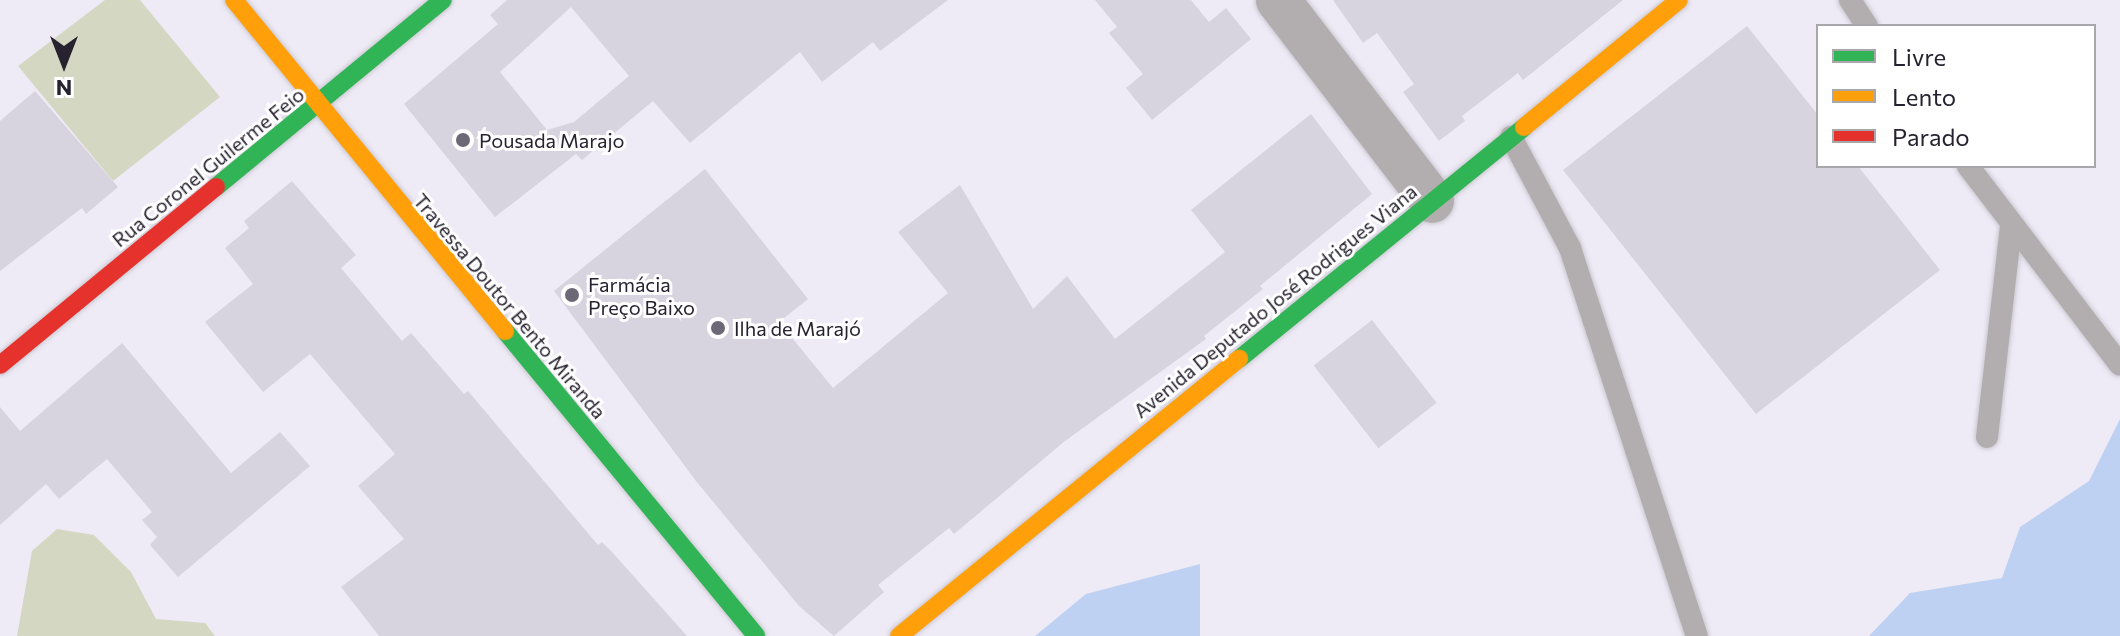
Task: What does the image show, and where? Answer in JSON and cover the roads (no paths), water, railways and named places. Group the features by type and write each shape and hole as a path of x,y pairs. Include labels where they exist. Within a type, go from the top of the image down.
{"street":[{"name":"Travessa Doutor Bento Miranda","path":"234,0 317,106 756,636"},
{"name":"Rua Coronel Guilerme Feio","path":"0,365 443,0"},
{"path":"1278,0 1432,201"},
{"name":"Avenida Deputado José Rodrigues Viana","path":"899,636 1679,0"}],"lane":[{"path":"1850,0 1866,24"},
{"path":"1511,137 1570,248 1697,636"},
{"path":"1969,168 2120,365"},
{"path":"1987,437 2011,226"}],"water":[{"path":"2120,419 2120,636 1869,636 1910,593 2002,578 2020,527 2089,481"},
{"path":"1200,564 1200,636 1035,636 1086,594"}],"place":[{"name":"Pousada Marajo","path":"463,140"},
{"name":"Farmácia Preço Baixo","path":"572,295"},
{"name":"Ilha de Marajó","path":"718,328"}]}
